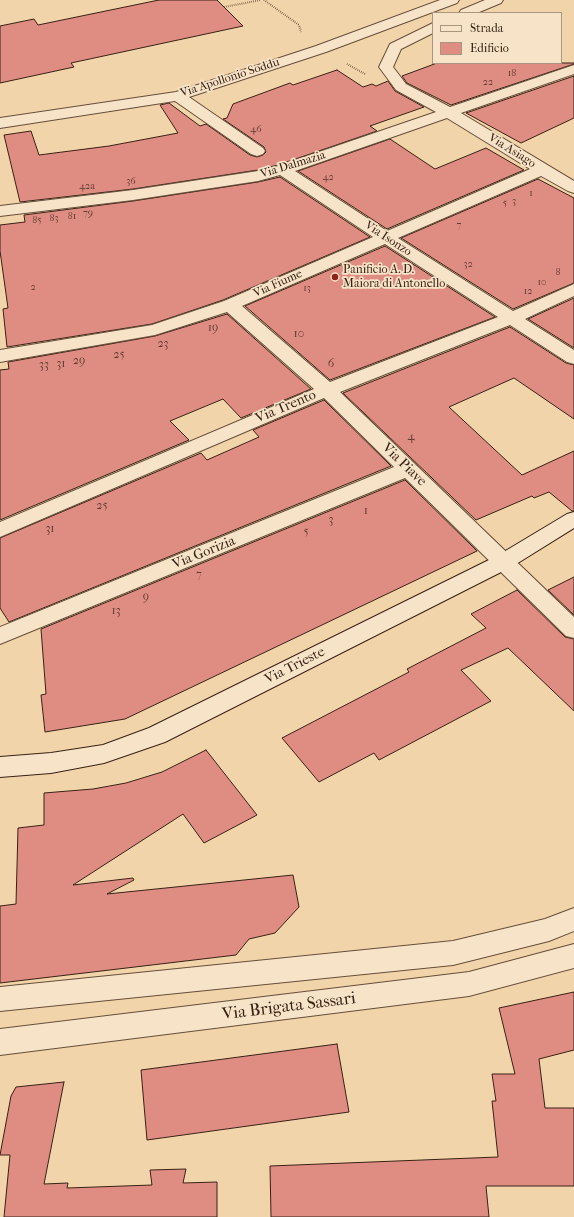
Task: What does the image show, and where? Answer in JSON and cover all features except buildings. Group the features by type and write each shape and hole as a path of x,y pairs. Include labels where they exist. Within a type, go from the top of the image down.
{"street":[{"name":"Via Apollonio Soddu","path":"0,123 178,96 322,49 452,0"},
{"path":"468,12 496,0"},
{"name":"Via Asiago","path":"432,28 395,48 386,67 401,87 450,113 574,188"},
{"name":"Via Dalmazia","path":"0,211 141,193 258,176 283,170 574,69"},
{"path":"178,96 257,151"},
{"name":"Via Isonzo","path":"283,170 574,358"},
{"name":"Via Fiume","path":"0,356 155,330 230,305 542,170"},
{"name":"Via Trento","path":"0,530 327,390 513,318 574,289"},
{"name":"Via Piave","path":"230,305 327,390 574,630"},
{"name":"Via Gorizia","path":"0,636 408,469"},
{"name":"Via Trieste","path":"0,767 51,763 104,754 157,735 504,561 574,520"},
{"path":"0,999 452,953 549,930 574,919"},
{"name":"Via Brigata Sassari","path":"0,1042 469,984 574,956"}],"path":[{"path":"224,7 261,0"},
{"path":"264,0 299,25 301,32 306,35"},
{"path":"322,49 366,75"}],"place":[{"name":"Panificio A. D. Maiora di Antonello","path":"335,277"}]}
